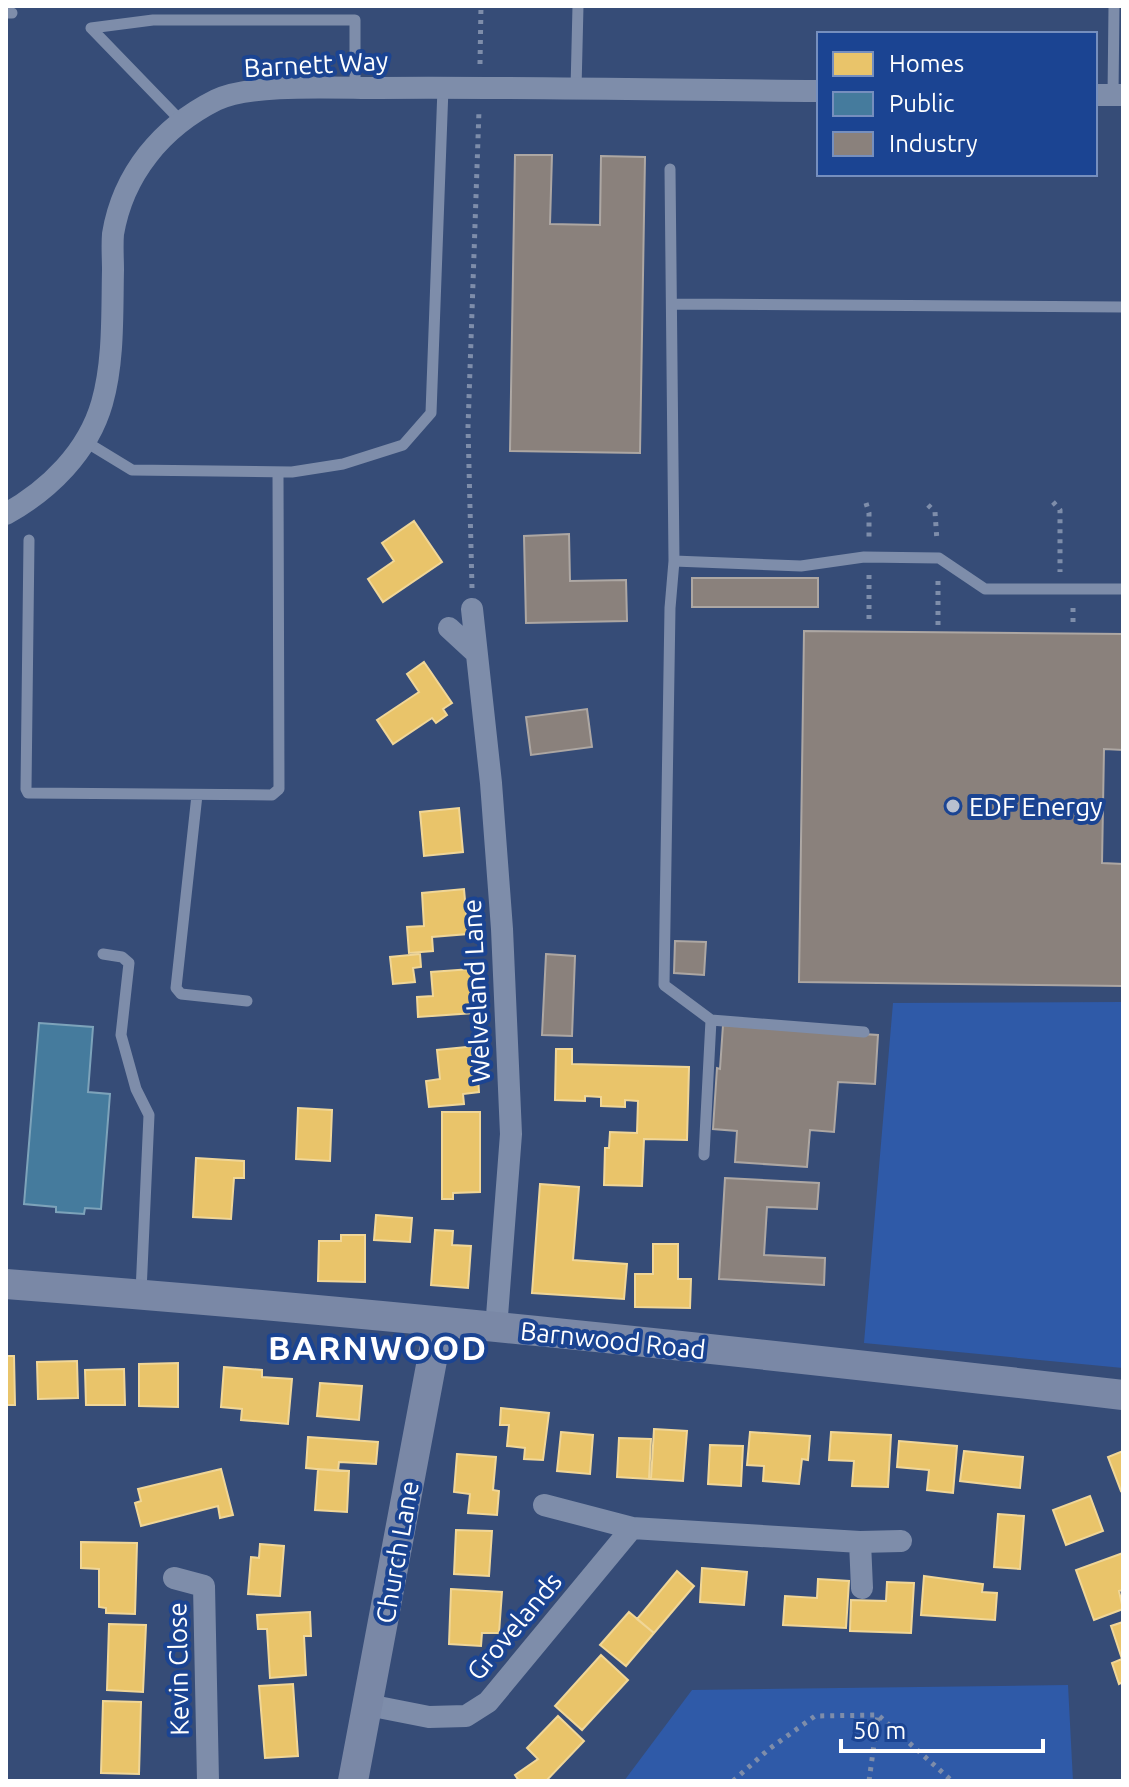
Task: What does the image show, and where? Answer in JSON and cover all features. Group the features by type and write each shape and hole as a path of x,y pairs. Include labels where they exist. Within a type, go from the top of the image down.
{"street":[{"name":"Barnett Way","path":"6,514 28,502 62,472 86,442 102,402 111,341 113,234 129,186 147,152 181,121 218,99 265,89 479,87 817,91"},
{"name":"Welveland Lane","path":"472,609 502,929 511,1134 496,1329"},
{"path":"449,628 475,652"},
{"name":"Barnwood Road","path":"6,1284 855,1364 1123,1395"},
{"name":"Church Lane","path":"353,1781 439,1323"},
{"path":"544,1505 632,1528 860,1542 901,1541"},
{"name":"Grovelands","path":"368,1705 429,1717 454,1717 466,1716 488,1702 632,1528"},
{"path":"860,1542 862,1588"},
{"name":"Kevin Close","path":"174,1578 204,1586 208,1781"}],"lane":[{"path":"576,89 578,6"},
{"path":"1110,95 1114,6"},
{"path":"181,121 91,28 153,20 355,20 355,88"},
{"path":"86,442 132,470 278,472 343,464 403,445 431,413 443,88"},
{"path":"670,169 674,561 670,608 664,985 711,1020 864,1032"},
{"path":"672,304 1123,307"},
{"path":"29,540 28,793 272,795 279,789 278,472"},
{"path":"674,561 801,566 864,557 939,558 985,589 1123,589"},
{"path":"197,795 176,988 181,994 247,1001"},
{"path":"103,954 122,957 129,963 121,1035 136,1089 149,1115 141,1295"},
{"path":"704,1155 711,1020"}],"path":[{"path":"472,609 468,427 481,6"},
{"path":"1053,502 1060,510 1059,563 1063,589 1074,610 1073,626"},
{"path":"869,1781 878,1715"},
{"path":"733,1781 769,1749 815,1716 878,1715 952,1781"}],"shaded area":[{"path":"1123,1002 1123,1368 864,1343 893,1003"},
{"path":"1068,1685 1073,1781 624,1781 692,1690"}],"building: Homes":[{"path":"414,521 442,562 383,602 368,579 394,561 382,543"},
{"path":"424,662 452,703 443,709 447,715 436,723 432,718 393,744 377,720 419,692 407,674"},
{"path":"459,808 463,852 424,856 420,812"},
{"path":"464,889 468,934 432,937 433,951 409,953 407,927 424,926 422,893"},
{"path":"420,954 421,967 413,968 415,982 393,984 390,957"},
{"path":"471,969 474,1013 418,1017 417,997 433,996 431,972"},
{"path":"476,1046 479,1092 463,1094 464,1104 429,1107 426,1081 440,1079 437,1050"},
{"path":"556,1049 572,1049 572,1064 689,1067 687,1140 644,1139 642,1186 604,1185 605,1148 609,1148 610,1132 637,1133 638,1101 625,1100 625,1107 601,1106 601,1097 585,1096 585,1101 555,1100"},
{"path":"298,1108 332,1110 330,1161 296,1159"},
{"path":"442,1112 480,1112 480,1192 453,1193 453,1199 442,1199"},
{"path":"196,1158 244,1161 244,1178 234,1178 231,1219 193,1217"},
{"path":"540,1184 579,1187 573,1260 627,1264 624,1299 532,1293"},
{"path":"376,1215 412,1218 410,1242 374,1240"},
{"path":"435,1230 453,1231 452,1245 471,1246 468,1288 431,1285"},
{"path":"341,1235 365,1235 365,1282 318,1281 319,1241 341,1241"},
{"path":"653,1244 678,1244 678,1279 691,1279 690,1308 635,1307 635,1274 653,1274"},
{"path":"6,1356 14,1356 15,1405 6,1405"},
{"path":"77,1361 78,1398 38,1399 37,1362"},
{"path":"178,1363 178,1407 139,1406 139,1364"},
{"path":"224,1367 262,1370 262,1377 292,1379 288,1424 241,1420 242,1409 221,1407"},
{"path":"124,1369 125,1405 86,1405 85,1370"},
{"path":"320,1383 362,1386 359,1420 317,1416"},
{"path":"501,1408 549,1413 543,1460 524,1459 525,1448 507,1446 509,1425 500,1425"},
{"path":"654,1429 687,1431 683,1481 651,1479"},
{"path":"561,1432 593,1435 590,1474 557,1471"},
{"path":"750,1432 810,1436 808,1460 802,1459 799,1484 763,1481 764,1466 747,1465"},
{"path":"831,1432 891,1435 888,1487 852,1486 854,1461 829,1460"},
{"path":"308,1437 378,1442 376,1464 339,1462 338,1471 306,1468"},
{"path":"619,1438 651,1439 649,1479 617,1477"},
{"path":"899,1441 957,1446 953,1493 927,1490 929,1470 897,1467"},
{"path":"710,1445 743,1446 741,1486 708,1484"},
{"path":"964,1451 1023,1457 1020,1488 960,1481"},
{"path":"1123,1451 1123,1490 1121,1491 1108,1457"},
{"path":"457,1454 496,1457 493,1490 499,1491 497,1515 468,1513 470,1494 454,1492"},
{"path":"221,1469 233,1515 220,1518 218,1506 141,1526 135,1503 141,1501 138,1489"},
{"path":"318,1469 349,1471 347,1512 315,1510"},
{"path":"1090,1496 1103,1531 1066,1545 1053,1510"},
{"path":"998,1514 1024,1516 1020,1569 994,1567"},
{"path":"456,1530 492,1531 489,1576 454,1574"},
{"path":"81,1542 137,1543 135,1614 106,1613 106,1608 99,1607 99,1569 81,1568"},
{"path":"260,1544 284,1546 280,1596 248,1594 251,1557 259,1558"},
{"path":"1123,1553 1123,1590 1119,1591 1123,1609 1094,1620 1076,1570"},
{"path":"702,1568 747,1572 744,1605 700,1602"},
{"path":"677,1571 694,1586 654,1633 637,1619"},
{"path":"924,1576 983,1584 982,1592 997,1593 995,1620 921,1615"},
{"path":"818,1579 849,1581 846,1628 783,1625 785,1596 817,1598"},
{"path":"887,1582 914,1583 911,1633 850,1631 851,1600 886,1601"},
{"path":"451,1589 502,1592 499,1633 482,1633 481,1646 449,1644"},
{"path":"310,1612 311,1636 304,1636 306,1675 270,1678 267,1629 258,1629 257,1615"},
{"path":"629,1612 654,1633 626,1666 600,1645"},
{"path":"1123,1622 1123,1682 1119,1684 1112,1663 1122,1659 1111,1626"},
{"path":"109,1624 146,1625 143,1692 107,1690"},
{"path":"601,1655 628,1680 582,1730 555,1706"},
{"path":"293,1684 298,1756 265,1758 259,1686"},
{"path":"103,1701 141,1702 139,1774 101,1773"},
{"path":"558,1716 584,1741 546,1781 519,1781 515,1775 538,1759 527,1748"}],"building: Public":[{"path":"39,1023 93,1027 88,1092 110,1094 101,1209 85,1208 84,1214 56,1212 56,1207 24,1204"}],"building: Industry":[{"path":"515,155 552,155 550,224 600,225 601,156 645,157 640,453 510,451"},
{"path":"569,534 570,581 626,580 627,621 526,623 524,536"},
{"path":"692,578 818,578 818,607 692,607"},
{"name":"EDF Energy","path":"804,631 1123,634 1123,750 1104,749 1102,863 1123,864 1123,986 799,982"},
{"path":"587,709 592,747 531,755 526,717"},
{"path":"675,941 706,942 704,975 674,973"},
{"path":"546,954 575,956 572,1036 542,1035"},
{"path":"723,1025 878,1035 875,1084 838,1082 834,1132 810,1130 807,1167 735,1162 737,1131 713,1129"},
{"path":"725,1178 819,1183 817,1209 767,1207 764,1255 825,1258 824,1285 719,1279"}],"place":[{"name":"EDF Energy","path":"953,806"}],"district":[{"name":"BARNWOOD","path":"378,1347"}]}
